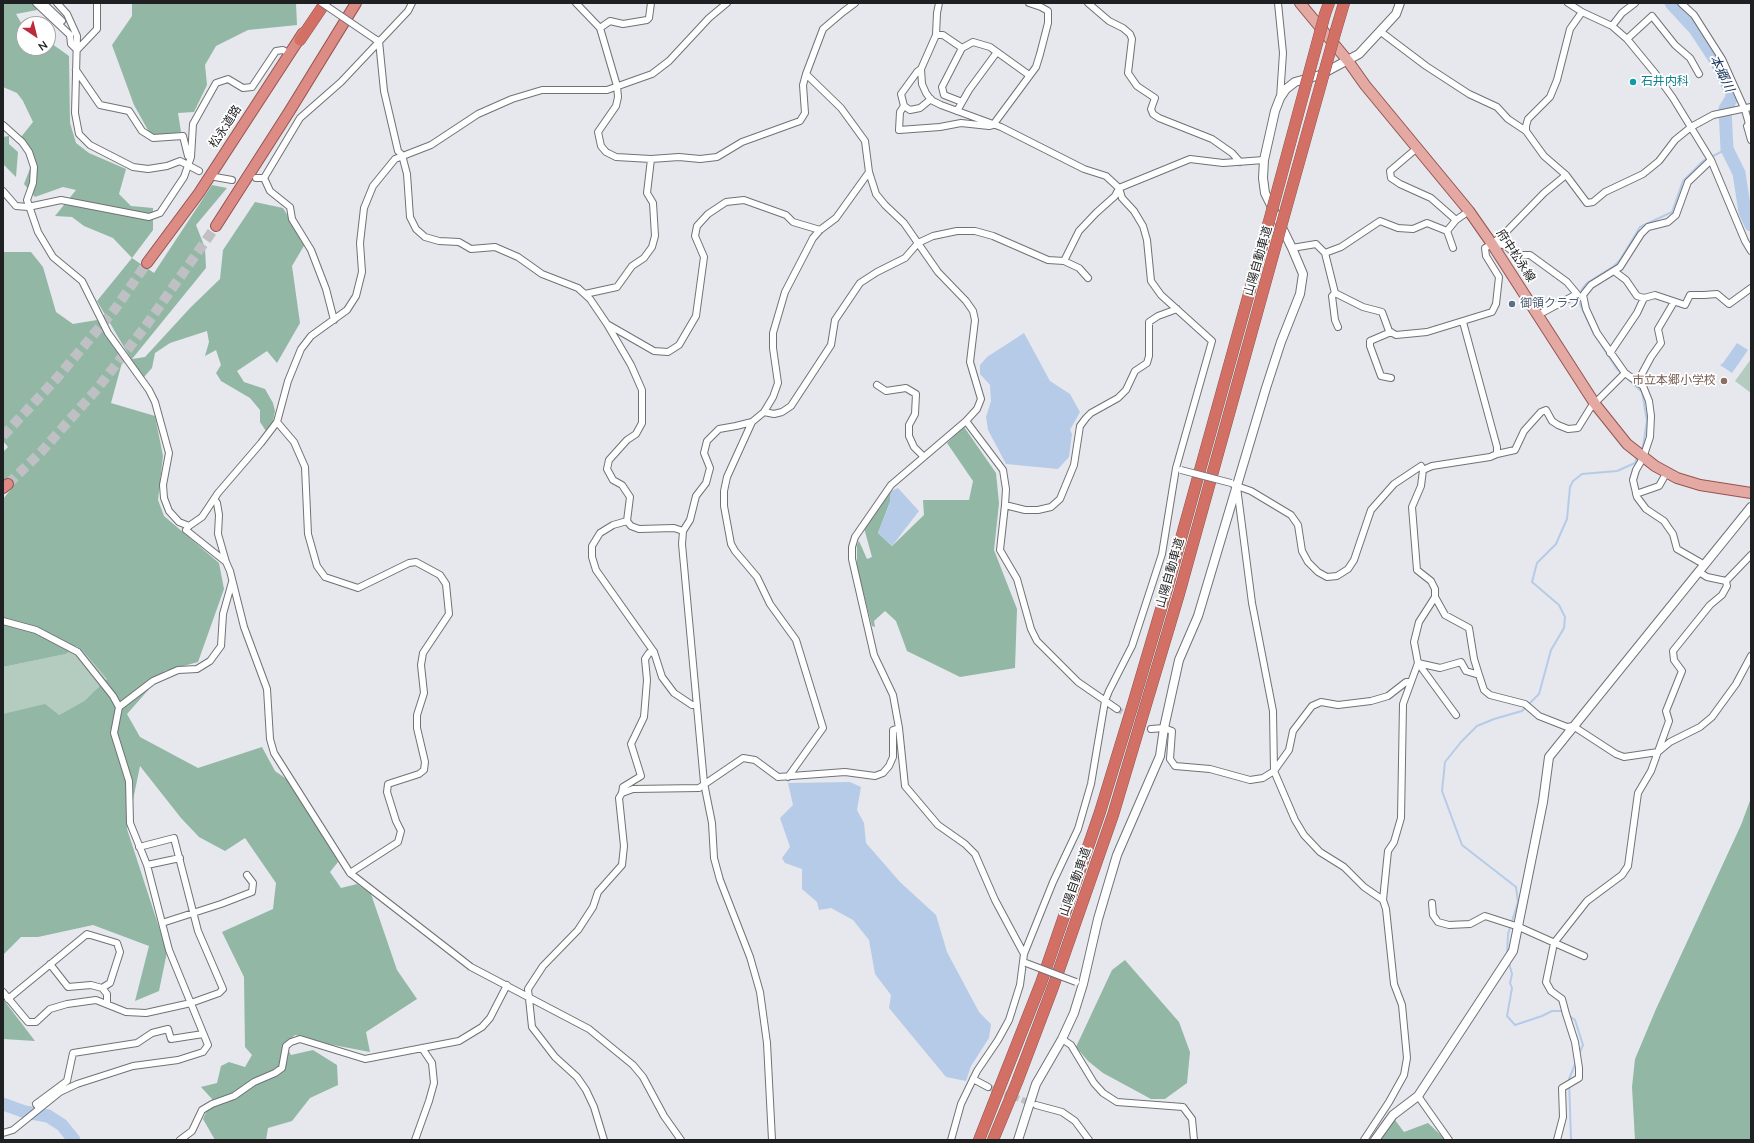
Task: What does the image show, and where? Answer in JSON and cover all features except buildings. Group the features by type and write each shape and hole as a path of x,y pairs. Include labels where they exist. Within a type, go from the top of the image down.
{"highway":[{"name":"松永道路","path":"147,263 199,193 323,3"},
{"path":"216,226 289,112 356,3"},
{"name":"山陽自動車道","path":"979,1140 1041,983 1100,812 1134,704 1167,590 1329,3"},
{"name":"山陽自動車道","path":"993,1140 1054,987 1117,801 1179,594 1344,3"}],"main road":[{"name":"府中松永線","path":"1300,3 1348,61 1365,85 1469,211 1492,244 1595,404 1628,444 1643,458 1678,478 1700,485 1751,493"}],"street":[{"path":"36,3 70,35 71,44 76,50"},
{"path":"43,3 68,26 71,24"},
{"path":"57,3 67,14 77,36 75,113 79,134 90,145 133,167 148,169 167,166 180,161 199,171"},
{"path":"76,50 97,29 97,3"},
{"path":"323,3 377,40 384,92 398,151 402,155 407,174 410,217 416,229 426,238 438,241 459,242 471,249 495,247 518,257 542,274 578,288 590,299 607,324 631,365 642,390 642,423 636,434 626,440 609,460 607,469 613,480 622,485 630,497 627,521 631,526 639,529 674,528 683,531"},
{"path":"264,178 300,118 341,82 377,40 408,11 412,3"},
{"path":"576,3 600,28 617,86 618,97 616,106 598,132 601,146 606,152 616,157 651,159 679,157 700,159 717,156 742,142 800,122 805,113 802,85 823,29 852,4"},
{"path":"600,28 610,21 623,24 647,20 649,18 651,3"},
{"path":"226,562 186,530 189,526 202,517 218,493 262,443 277,422 288,381 301,349 311,336 347,310 356,296 362,272 360,242 364,208 373,186 387,167 395,159 402,155 431,145 478,114 512,99 542,90 607,90 652,74 669,61 709,18 727,3"},
{"path":"931,99 920,108 910,110 904,106 901,94 917,72 921,69 936,35 939,3"},
{"path":"904,106 900,112 899,130 940,127 961,123 989,126 993,124 1036,67 1048,23 1048,11 1029,3"},
{"path":"1088,3 1109,21 1123,28 1130,34 1132,39 1128,73 1137,86 1155,98 1151,109 1153,114 1159,118 1212,139 1232,153 1240,162"},
{"path":"1278,3 1283,54 1280,98"},
{"path":"1018,1140 1036,1084 1062,1039 1074,1013 1080,983 1117,855 1160,756 1164,728 1179,660 1198,616 1234,485 1281,342 1300,294 1303,274 1292,248 1266,198 1263,178 1264,160 1275,112 1280,98 1286,89 1295,82 1320,75 1359,54 1381,32 1396,14 1400,3"},
{"path":"1568,3 1582,12 1612,26 1627,39 1655,73 1711,160 1745,241 1751,250"},
{"path":"1612,26 1622,13 1635,3"},
{"path":"1681,3 1694,16 1722,59 1748,109 1750,124 1747,126 1751,140"},
{"path":"1526,131 1528,119 1550,97 1557,80 1570,29 1582,12"},
{"path":"1627,39 1652,16 1675,45 1690,58 1699,74"},
{"path":"1381,32 1426,66 1469,94 1497,107 1508,119 1526,131 1544,156 1566,175 1587,203 1593,202 1605,192 1643,174 1659,161 1675,140 1691,127 1713,115 1748,109"},
{"path":"936,35 943,35 962,48"},
{"path":"960,101 944,95 942,87 962,48 972,42 990,47 1029,75"},
{"path":"3,191 16,206 28,207 61,200 150,217 160,213 184,177 191,157 193,124 216,83 228,79 243,88 252,87 276,51 283,50 290,54"},
{"path":"957,111 960,101 997,52"},
{"path":"921,69 922,84 931,99 941,105 993,124 1084,169 1106,176 1119,188 1122,198 1134,211 1143,226 1147,240 1151,281 1161,295 1212,341 1178,469 1160,561 1132,646 1105,701 1091,784 1078,829 1053,882 1024,954"},
{"path":"76,70 100,106 129,111 142,131 154,138 183,136 188,153 188,164"},
{"path":"806,74 841,108 866,141 869,172 876,194 904,223 938,272 966,301 973,311 975,320 970,362 981,399 977,410 891,485 855,536 852,547 852,560 874,655 893,695 899,728 905,786 938,825 965,844 975,854 995,900 1024,954 1025,963 1009,1020 973,1079 961,1104 951,1140"},
{"path":"289,112 300,118"},
{"path":"3,125 22,142 28,152 34,168 33,182 27,200 28,207 38,232 53,257 82,281 108,333 149,390 155,402 169,453 162,485 164,498 169,511 179,522 189,526"},
{"path":"1417,148 1390,171 1391,178 1400,184 1431,198 1456,220"},
{"path":"585,294 617,287 632,266 644,258 652,247 655,236 653,204 647,193 651,159"},
{"path":"1064,261 1079,231 1096,213 1116,196 1119,188 1190,160 1224,163 1264,160"},
{"path":"1538,315 1580,295 1591,285 1620,267 1641,234 1648,227 1668,222 1676,215 1688,182 1711,160"},
{"path":"788,777 823,728 796,640 770,604 757,578 731,544 724,506 724,491 726,477 752,422 764,412 774,397 778,383 773,348 773,333 785,292 813,238 820,230 836,218 869,172"},
{"path":"1335,293 1363,307 1382,312 1389,331 1396,335 1427,332 1492,312 1496,304 1499,277 1486,256 1485,248 1492,244 1544,193 1566,175"},
{"path":"215,177 232,180"},
{"path":"256,178 264,178"},
{"path":"264,178 270,191 290,207 292,219 303,235 314,256 326,290 334,320"},
{"path":"607,324 654,351 668,352 679,345 696,316 704,257 695,236 697,226 708,214 726,202 744,200 786,215 793,222 820,230"},
{"path":"1446,231 1456,220 1469,211"},
{"path":"1325,253 1341,247 1380,221 1398,228 1413,229 1427,224 1446,231 1453,248"},
{"path":"764,412 774,414 782,412 791,406 832,345 835,320 860,283 877,272 905,258 918,243 933,236 957,230 975,231 993,236 1048,260 1064,261 1080,268 1088,278"},
{"path":"1292,248 1316,244 1325,253 1335,293 1332,296 1335,320 1338,327"},
{"path":"1492,244 1504,245 1518,255 1530,255 1567,282 1580,295 1597,333 1610,353 1626,373 1643,386 1651,416 1650,437 1643,458 1636,470 1633,480 1636,494 1646,509 1664,522 1671,530 1676,541 1677,549 1705,565"},
{"path":"1614,271 1626,280 1637,296 1644,298 1654,295 1684,305 1690,295 1716,294 1729,304 1751,288"},
{"path":"1610,353 1637,313 1644,298"},
{"path":"1638,381 1661,344 1658,329 1674,302"},
{"path":"1005,505 1025,510 1038,510 1051,507 1060,499 1074,465 1080,426 1091,413 1118,398 1126,390 1135,371 1146,362 1150,356 1149,322 1158,316 1177,309"},
{"path":"1463,322 1497,447 1497,454"},
{"path":"1391,332 1370,341 1370,346 1381,376 1391,378"},
{"path":"1423,470 1432,466 1490,457 1514,450 1524,431 1541,412 1546,410 1552,421 1558,425 1568,429 1578,428 1591,407 1626,373"},
{"path":"877,385 886,391 906,388 916,394 915,414 909,424 909,436 914,447 923,456"},
{"path":"966,421 1003,470 1006,489 1000,550 1017,578 1030,629 1037,641 1078,682 1117,709"},
{"path":"277,422 294,442 305,467 308,534 317,566 325,577 358,588 409,563 416,562 440,575 446,584 449,614 423,653 421,666 424,693 417,715 417,728 425,762 424,770 419,774 388,784 387,792 396,821 401,831 398,842 350,874"},
{"path":"752,422 719,429 707,441 704,453 710,468 706,483 696,496 690,520 683,531 682,544 704,783 712,823 714,858 720,880 750,957 760,992 767,1044 772,1140"},
{"path":"1178,469 1251,491 1292,514 1298,525 1302,551 1318,572 1327,577 1336,576 1348,568 1354,560 1371,510 1394,484 1422,466 1421,486 1412,507 1417,570 1431,582 1435,590 1435,597 1445,614 1469,628 1474,659 1484,690 1490,695 1525,704 1539,716 1568,727 1572,726 1616,754 1624,757 1658,752 1670,742 1700,727 1712,717 1736,684 1751,656"},
{"path":"1636,494 1659,486 1668,472"},
{"path":"1234,485 1252,603 1273,711 1274,771 1295,820 1304,835 1320,852 1344,868 1364,887 1383,900"},
{"path":"214,499 217,502 219,515 218,534 233,581 244,627 267,689 270,739 274,753 350,874 471,967 589,1029 633,1065 642,1077 664,1116 681,1140"},
{"path":"1375,1140 1393,1115 1418,1096 1513,951 1543,802 1549,757 1572,726 1751,508"},
{"path":"627,521 613,524 600,533 592,546 592,557 596,570 654,652 662,677 674,693 692,704 697,704"},
{"path":"1557,1140 1563,1117 1562,1088 1579,1078 1579,1068 1576,1042 1562,999 1552,991 1546,982 1554,943 1587,901 1622,875 1628,866 1638,793 1651,771 1658,752 1669,721 1666,711 1682,671 1674,660 1673,651 1710,605 1722,594 1727,586 1726,581 1751,555"},
{"path":"1699,572 1707,577 1726,581"},
{"path":"119,707 153,681 178,670 197,669 210,662 221,646 224,614 233,581"},
{"path":"1435,597 1419,622 1414,642 1418,663 1456,714"},
{"path":"3,621 36,630 78,652 113,696 119,707 114,733 129,781 130,823 147,865 169,950 208,1045 203,1052 178,1060 133,1066 78,1084 60,1092 13,1130 3,1133"},
{"path":"604,1140 594,1108 586,1090 577,1077 554,1057 532,1026 528,988 543,966 578,930 593,907 598,892 622,865 624,846 619,798 623,787 641,776 631,744 644,717 646,680 645,659 649,653 654,652"},
{"path":"1418,663 1440,668 1461,662 1466,672 1478,675"},
{"path":"1364,1140 1404,1075 1407,1058 1402,1006 1394,984 1386,910 1383,900 1388,851 1394,842 1401,818 1403,704 1418,663"},
{"path":"1151,729 1164,728 1172,731 1170,759 1175,766 1210,769 1250,780 1263,778 1274,771 1289,750 1293,731 1312,706 1321,702 1338,705 1371,701 1388,696 1406,682 1411,682"},
{"path":"622,793 633,789 699,788 704,783 743,758 755,760 778,777 846,772 875,776 883,772 889,766 893,757 893,730 899,728"},
{"path":"3,992 28,1022 36,1022 50,1009 67,1004 96,1000 126,1012 146,1013 191,1003 218,993 223,989 198,931 174,838 139,847"},
{"path":"147,865 180,858"},
{"path":"162,923 194,914 252,892 253,883 247,875"},
{"path":"1432,903 1433,915 1438,922 1449,924 1470,924 1485,916 1519,926 1584,956"},
{"path":"8,999 87,934 117,943 120,952 110,983 102,988"},
{"path":"1025,963 1080,983"},
{"path":"50,964 68,988 91,985 102,988 107,994 107,1004"},
{"path":"180,1140 192,1130 202,1110 212,1104 234,1096 254,1082 275,1073 282,1068 286,1046 291,1042 300,1040 365,1059 459,1041 482,1027 490,1018 507,985"},
{"path":"39,1108 36,1104 67,1081 73,1053 137,1043 152,1033 168,1029 171,1039 203,1034"},
{"path":"1062,1039 1071,1045 1094,1083 1103,1093 1117,1102 1183,1107 1192,1119 1194,1140"},
{"path":"415,1140 434,1083 432,1063 422,1048"},
{"path":"973,1079 988,1087"},
{"path":"1418,1096 1449,1140"},
{"path":"1036,1105 1062,1112 1075,1121 1089,1140"}],"green space":[{"path":"3,3 33,3 37,10 16,14 16,56 56,56 56,47 69,56 70,123 76,143 89,153 126,169 119,194 131,206 153,208 153,230 132,258 113,238 84,226 72,217 55,216 76,190 63,187 35,197 24,184 31,166 21,137 33,122 23,101 17,93 3,87"},
{"path":"132,3 296,3 297,25 248,30 216,46 205,65 207,85 194,112 178,113 181,132 158,136 149,132 134,105 112,45 132,16"},
{"path":"9,136 9,144 18,152 16,177 3,164 3,137"},
{"path":"212,185 227,188 196,225 205,248 206,268 132,359 145,357 191,307 220,279 223,250 255,202 283,208 305,244 292,266 300,323 277,363 267,351 237,371 244,382 265,389 273,403 275,411 273,421 266,431 260,422 260,410 250,398 221,381 216,373 221,365 216,350 205,356 209,342 207,331 170,343 155,353 152,368 144,377 131,359 97,301 132,258 154,273"},
{"path":"3,252 31,252 43,267 56,312 73,324 97,320 123,359 111,403 155,416 163,456 158,500 164,516 219,563 224,589 198,662 165,671 127,714 140,737 198,768 262,747 275,771 295,785 320,824 338,862 330,872 341,888 357,884 371,894 397,970 417,999 366,1032 370,1052 328,1044 295,1035 285,1044 291,1055 313,1050 337,1065 338,1085 310,1098 292,1121 268,1128 266,1140 215,1140 203,1119 212,1099 201,1087 217,1083 221,1066 229,1062 245,1067 252,1055 245,1047 244,977 222,932 273,909 276,883 245,838 225,851 199,837 181,818 140,766 127,829 167,952 159,991 135,1001 149,946 93,925 38,937 21,937 3,955 3,714 45,704 59,715 84,701 107,679 82,650 76,646 66,654 3,667 3,499 12,488 3,479 3,452 8,447 3,441"},
{"path":"1751,359 1751,393 1735,381"},
{"path":"964,427 996,473 999,503 994,550 1017,609 1015,668 960,677 907,651 896,621 885,611 874,621 875,627 872,626 857,568 857,545 859,541 867,559 872,557 864,528 891,491 890,502 878,533 892,546 924,515 923,500 969,500 973,481 947,443"},
{"path":"76,646 82,650 107,679 84,701 59,715 3,714 3,667 66,654"},
{"path":"1751,798 1751,1140 1635,1140 1632,1087 1635,1059 1656,1009 1741,825"},
{"path":"1125,960 1179,1022 1190,1052 1187,1083 1165,1099 1151,1099 1103,1073 1088,1061 1076,1047 1112,970"},
{"path":"3,999 35,1041 3,1039"},
{"path":"1395,1120 1404,1132 1428,1123 1446,1140 1379,1140"}],"water":[{"path":"1024,333 1050,381 1070,394 1080,412 1070,430 1072,434 1069,457 1058,469 1006,464 988,430 986,417 991,401 990,385 980,374 980,365 987,357"},
{"path":"1737,343 1748,350 1732,373 1720,365"},
{"path":"898,488 919,511 892,546 878,533 890,502 891,491"},
{"path":"850,782 861,787 857,810 864,823 866,843 900,882 936,915 947,952 979,1012 991,1024 989,1038 971,1066 966,1081 946,1077 889,1008 891,995 875,974 869,940 853,920 831,908 819,910 817,902 802,889 802,869 785,863 782,858 790,847 780,818 793,805 788,783"}],"waterway":[{"name":"本郷川","path":"1671,3 1695,29 1716,61 1733,96 1725,109 1727,149 1739,173 1745,212 1751,225"},
{"path":"1640,451 1643,446 1647,421 1642,392 1617,369 1594,334 1579,302 1582,289 1587,283 1614,266 1620,260 1640,227 1672,212 1683,181 1703,161 1727,149"},
{"path":"1507,955 1508,934 1518,902 1516,887 1462,845 1442,791 1445,762 1461,742 1477,726 1494,719 1522,711 1539,694 1551,650 1564,628 1565,617 1559,605 1532,582 1537,563 1556,544 1567,519 1570,487 1573,481 1582,474 1617,471 1635,463 1637,457"},
{"path":"1509,963 1512,974 1510,983 1512,988 1507,1016 1515,1025 1552,1011 1563,1011"},
{"path":"1568,1015 1575,1020 1583,1045 1579,1054"},
{"path":"1571,1140 1569,1079 1576,1062"},
{"path":"3,1104 25,1112 48,1116 62,1125 74,1140"}],"tunnel":[{"path":"8,484 42,451 97,389 145,327 216,226"},
{"path":"3,436 57,378 115,309 147,263"},
{"path":"1117,709 1131,717"},
{"path":"988,1087 1033,1104"}],"place":[{"name":"石井内科","path":"1633,82"},
{"name":"御領クラブ","path":"1512,304"},
{"name":"市立本郷小学校","path":"1724,381"}]}
